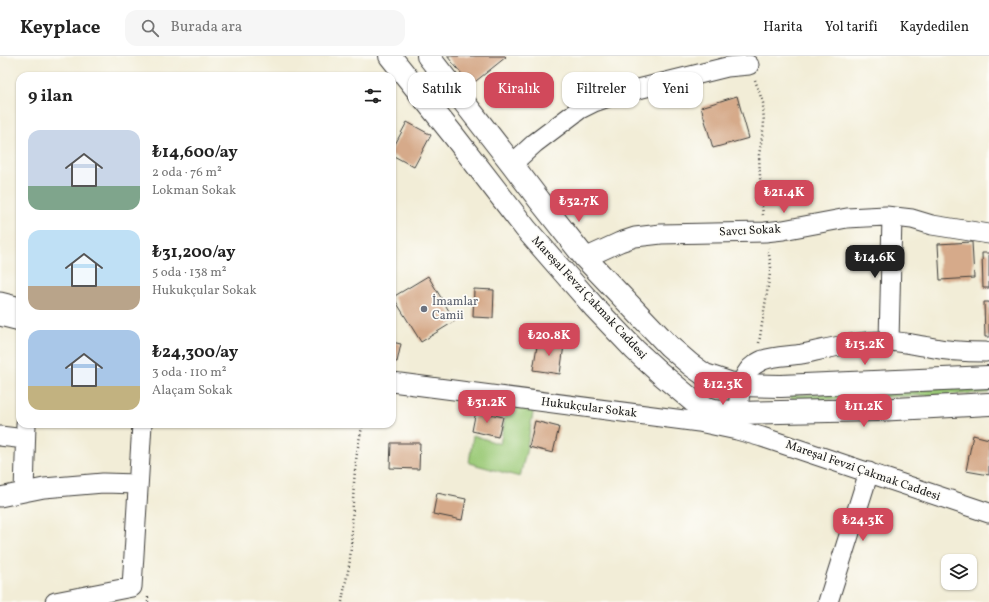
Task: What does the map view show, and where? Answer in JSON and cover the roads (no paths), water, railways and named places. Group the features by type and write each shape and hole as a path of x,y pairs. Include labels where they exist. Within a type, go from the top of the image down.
{"main road":[{"name":"Mareşal Fevzi Çakmak Caddesi","path":"390,56 526,229 595,308 635,350 693,401 737,421"},
{"name":"Mareşal Fevzi Çakmak Caddesi","path":"428,56 585,258 679,356 705,375 729,384 781,386 989,377"},
{"path":"737,421 869,410 989,404"}],"street":[{"path":"512,164 535,143 580,109 594,102 614,95 719,69 749,65"},
{"path":"888,341 892,217"},
{"name":"Savcı Sokak","path":"585,258 635,237 661,234 765,232 847,218 892,217 912,219 989,234"},
{"path":"0,302 16,306"},
{"path":"0,316 16,320"},
{"path":"737,421 741,385 745,375 748,369 756,363 765,360 833,347 879,341 950,350 986,352"},
{"name":"Hukukçular Sokak","path":"396,383 699,422 737,421"},
{"name":"Mareşal Fevzi Çakmak Caddesi","path":"737,421 770,439 989,513"},
{"path":"55,602 132,587 142,428"},
{"path":"0,436 26,431 24,492"},
{"path":"828,602 869,472"},
{"path":"0,497 44,488 104,483 138,484"}],"place":[{"name":"İmamlar Camii","path":"424,309"}]}
